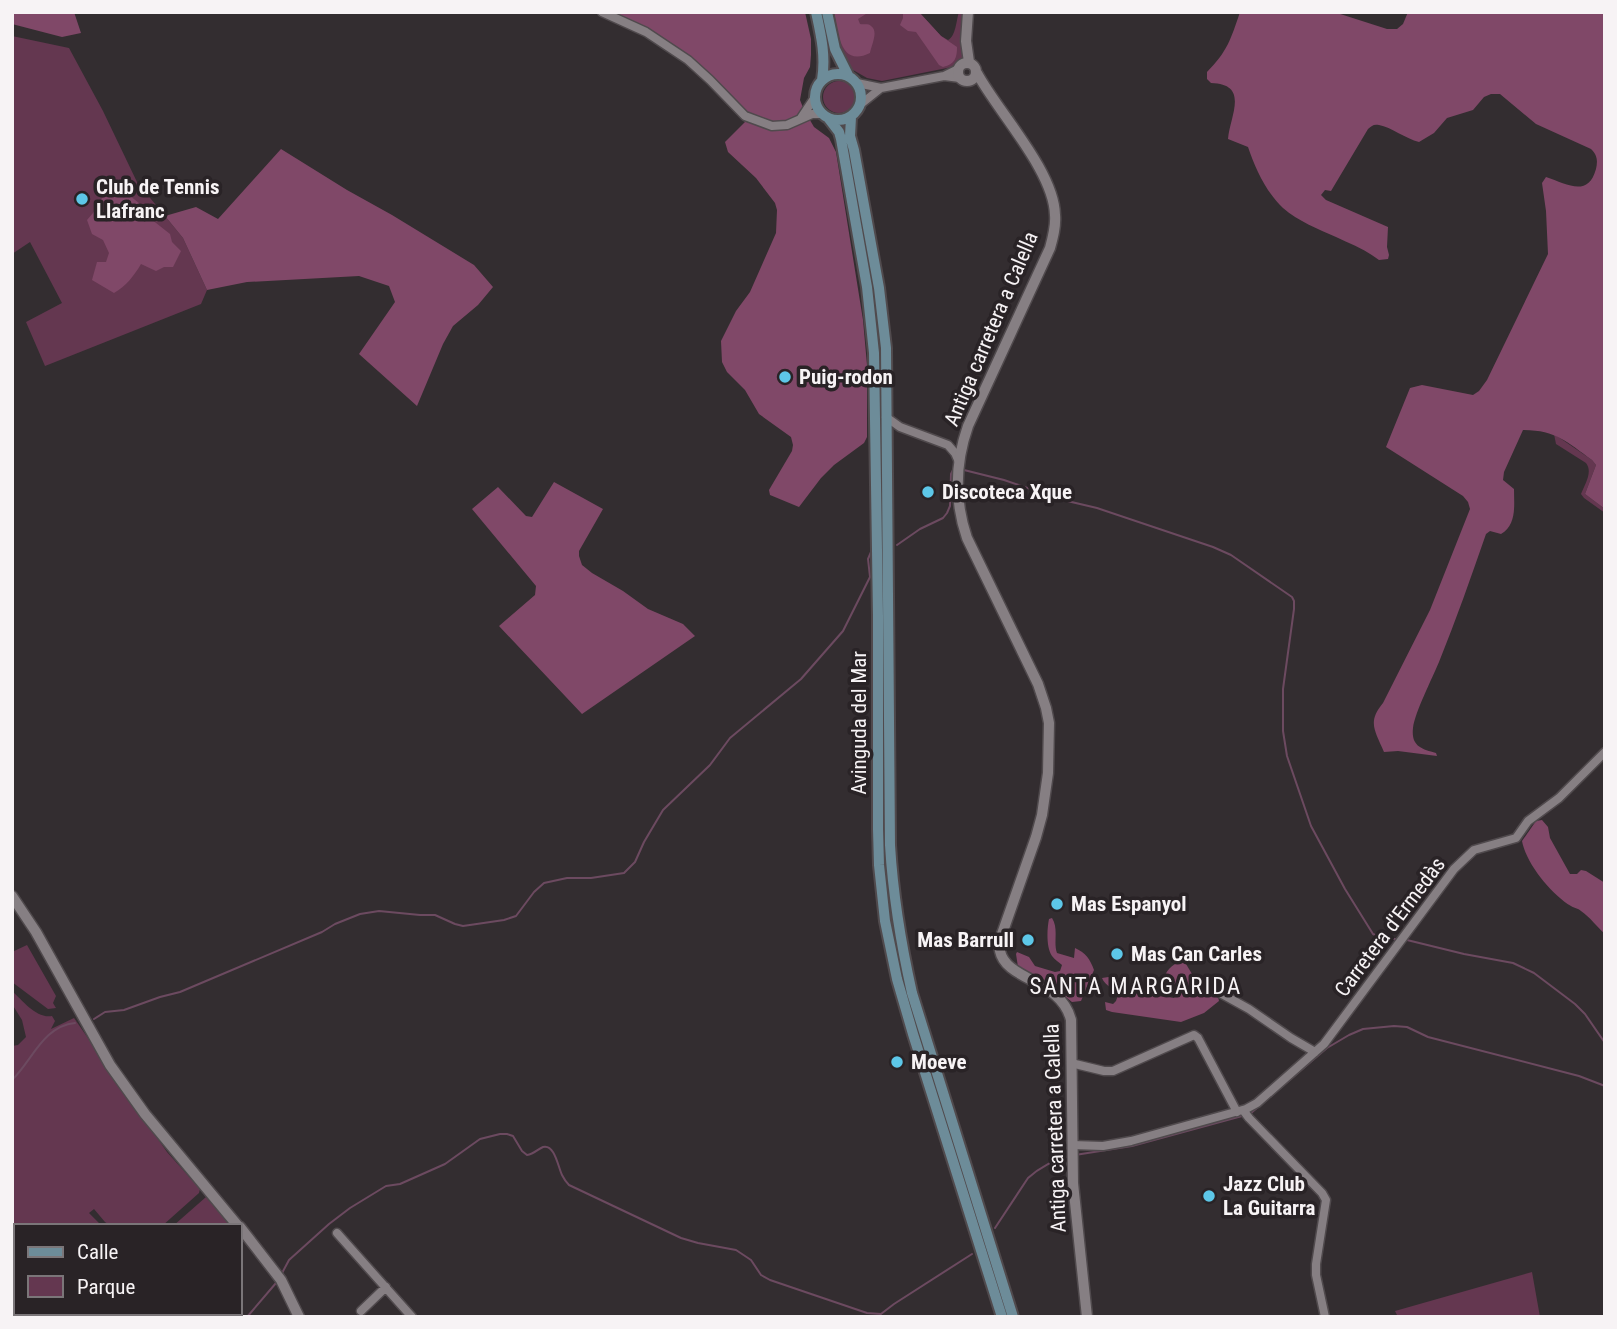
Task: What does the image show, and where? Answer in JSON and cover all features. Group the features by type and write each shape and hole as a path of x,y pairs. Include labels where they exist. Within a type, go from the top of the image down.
{"main road":[{"path":"817,12 825,63 822,80 816,91 816,103 825,116 844,120 857,111 862,97 858,83 848,75 835,49 827,12"},
{"path":"822,80 834,74 848,75"},
{"name":"Avinguda del Mar","path":"825,116 839,132 841,139 867,287 874,353 878,829 885,921 912,1034 1002,1317"},
{"name":"Avinguda del Mar","path":"851,117 850,136 855,150 881,300 886,348 892,878 912,993 1013,1317"}],"street":[{"path":"602,12 646,32 688,60 745,116 772,126 787,125 812,114 825,116"},
{"path":"858,83 881,88 959,74 969,81 974,79 976,68 968,62 966,41 968,12"},
{"path":"959,74 962,64 968,62"},
{"name":"Antiga carretera a Calella","path":"977,73 1046,180 1055,216 1050,248 964,438 957,492 964,529 1038,684 1049,723 1046,797 1036,838 999,949 1012,968 1052,990 1069,1010 1074,1200 1087,1317"},
{"path":"861,104 881,88"},
{"path":"801,118 815,97"},
{"path":"886,416 900,427 948,446 959,462"},
{"path":"887,444 891,431 900,427"},
{"path":"948,446 958,444 964,438"},
{"name":"Carretera d'Ermedàs","path":"1072,1147 1112,1144 1240,1111 1257,1103 1334,1032 1466,856 1474,850 1516,838 1528,821 1559,798 1605,752"},
{"path":"12,896 36,932 110,1065 145,1114 237,1224"},
{"path":"1220,993 1315,1052"},
{"path":"1071,1063 1113,1071 1194,1035 1198,1038 1240,1111 1326,1200 1316,1264 1325,1317"},
{"path":"242,1230 279,1278 299,1317"},
{"path":"337,1233 412,1317"},
{"path":"360,1311 386,1287"}],"green space":[{"path":"834,12 919,12 948,40 954,32 959,12 965,12 964,55 957,66 882,81 867,78 847,63 842,52"},
{"name":"Club de Tennis Llafranc","path":"12,36 69,48 137,182 183,238 207,290 201,304 45,366 26,322 62,303 30,242 12,254"},
{"path":"839,81 850,86 855,97 850,108 839,113 828,108 823,97 828,86"},
{"path":"849,123 880,327 898,941 1010,1317 1006,1317 907,999 890,916 882,824 877,353 841,125"},
{"path":"1554,434 1596,465 1585,494 1605,509 1605,513 1581,494 1589,474 1586,463 1556,444"},
{"path":"27,945 56,996 53,1003 56,1008 48,1009 12,982 12,952"},
{"path":"12,991 36,1012 52,1016 55,1021 51,1029 74,1018 167,1152 200,1189 199,1193 164,1224 108,1224 94,1209 89,1213 100,1224 14,1224 14,1294 12,1046 18,1045 26,1037 22,1020 12,1004"},
{"path":"206,1197 229,1224 175,1224"},
{"path":"1532,1272 1540,1317 1398,1317 1395,1311"},
{"path":"71,1315 162,1315 161,1317 69,1317"}],"shaded area":[{"path":"12,12 74,12 81,33 62,37 12,24"},
{"path":"603,12 805,12 811,39 811,55 800,100 814,127 829,138 836,152 863,320 867,365 867,437 864,443 821,478 799,507 770,495 769,490 792,451 791,437 759,414 745,390 727,372 722,362 721,341 736,311 750,292 776,233 775,203 756,178 728,152 725,142 745,122 702,76 650,36"},
{"path":"834,12 869,12 858,19 860,24 873,28 870,53 852,56 846,52 839,38"},
{"path":"903,12 919,12 941,36 957,47 953,62 943,67 939,65 916,32 908,31 900,25"},
{"path":"1240,12 1334,12 1387,29 1397,29 1403,24 1408,12 1605,12 1605,509 1585,494 1596,465 1592,460 1553,435 1523,430 1503,480 1514,489 1512,520 1501,534 1490,531 1486,534 1439,662 1414,721 1415,743 1437,756 1384,752 1374,721 1430,610 1470,509 1463,496 1386,447 1410,388 1422,385 1473,395 1487,380 1548,254 1542,183 1546,177 1576,186 1588,183 1596,169 1595,153 1536,124 1500,94 1484,97 1473,110 1447,118 1434,133 1419,142 1384,126 1373,125 1331,191 1325,190 1321,195 1326,200 1388,227 1388,259 1379,260 1289,213 1271,195 1248,147 1228,139 1234,111 1234,95 1223,85 1211,83 1207,79 1207,72 1228,45"},
{"path":"281,149 474,265 493,287 478,305 453,326 417,406 359,354 395,302 389,286 359,276 247,282 207,290 183,238 165,216 196,207 218,219"},
{"path":"124,191 170,234 172,242 181,251 173,267 156,271 141,264 129,280 114,293 92,280 97,262 106,262 109,253 103,240 92,234 87,220 102,198"},
{"path":"554,482 603,509 579,551 582,565 648,609 683,624 695,636 582,714 499,626 535,595 536,586 472,509 498,487 526,516 532,517"},
{"path":"1542,820 1548,827 1550,838 1570,874 1586,871 1605,883 1605,934 1579,909 1555,894 1540,877 1524,850 1522,841 1536,821"},
{"path":"1052,918 1057,953 1074,958 1075,948 1087,957 1094,970 1081,1001 1072,1002 1018,967 1017,952 1029,957 1035,966 1060,971 1062,965 1052,956 1048,943 1048,923"},
{"path":"1181,961 1218,997 1219,1001 1204,1013 1181,1022 1106,1010 1105,1002 1113,1004 1118,995 1102,978 1115,976 1122,986 1133,993 1174,998 1177,994 1175,988 1164,981 1170,968"}],"waterway":[{"path":"897,545 947,513 953,470"},
{"path":"964,470 1097,508 1213,547 1231,555 1292,597 1294,609 1283,689 1283,731 1287,756 1311,826 1345,889 1373,934 1384,939 1398,939"},
{"path":"94,1019 105,1012 124,1010 180,992 360,914 379,911 435,915 463,926 504,920 516,916 544,883 567,878 624,873 635,862 663,810 710,765 730,738 801,679 843,631 870,577 868,559 871,552"},
{"path":"1407,940 1513,963 1534,973 1575,1004 1605,1043"},
{"path":"12,1080 46,1037 54,1030 75,1023"},
{"path":"1251,1113 1327,1048 1363,1029 1394,1026 1407,1027 1428,1037 1579,1076 1605,1086"},
{"path":"1075,1155 1132,1146 1242,1116"},
{"path":"281,1275 289,1260 350,1208 386,1186 400,1184 445,1164 480,1139 507,1134 513,1136 527,1155 543,1147 550,1149 569,1185 681,1238 736,1250 751,1260 761,1275 770,1280 867,1313 881,1314"},
{"path":"995,1228 1028,1178 1048,1164 1070,1156"},
{"path":"877,1317 972,1254"},
{"path":"247,1317 276,1283"}],"place":[{"name":"Club de Tennis Llafranc","path":"82,199"},
{"name":"Puig-rodon","path":"785,377"},
{"name":"Discoteca Xque","path":"928,492"},
{"name":"Mas Espanyol","path":"1057,904"},
{"name":"Mas Barrull","path":"1028,940"},
{"name":"Mas Can Carles","path":"1117,954"},
{"name":"Moeve","path":"897,1062"},
{"name":"Jazz Club La Guitarra","path":"1209,1196"}],"district":[{"name":"SANTA MARGARIDA","path":"1136,986"}]}
